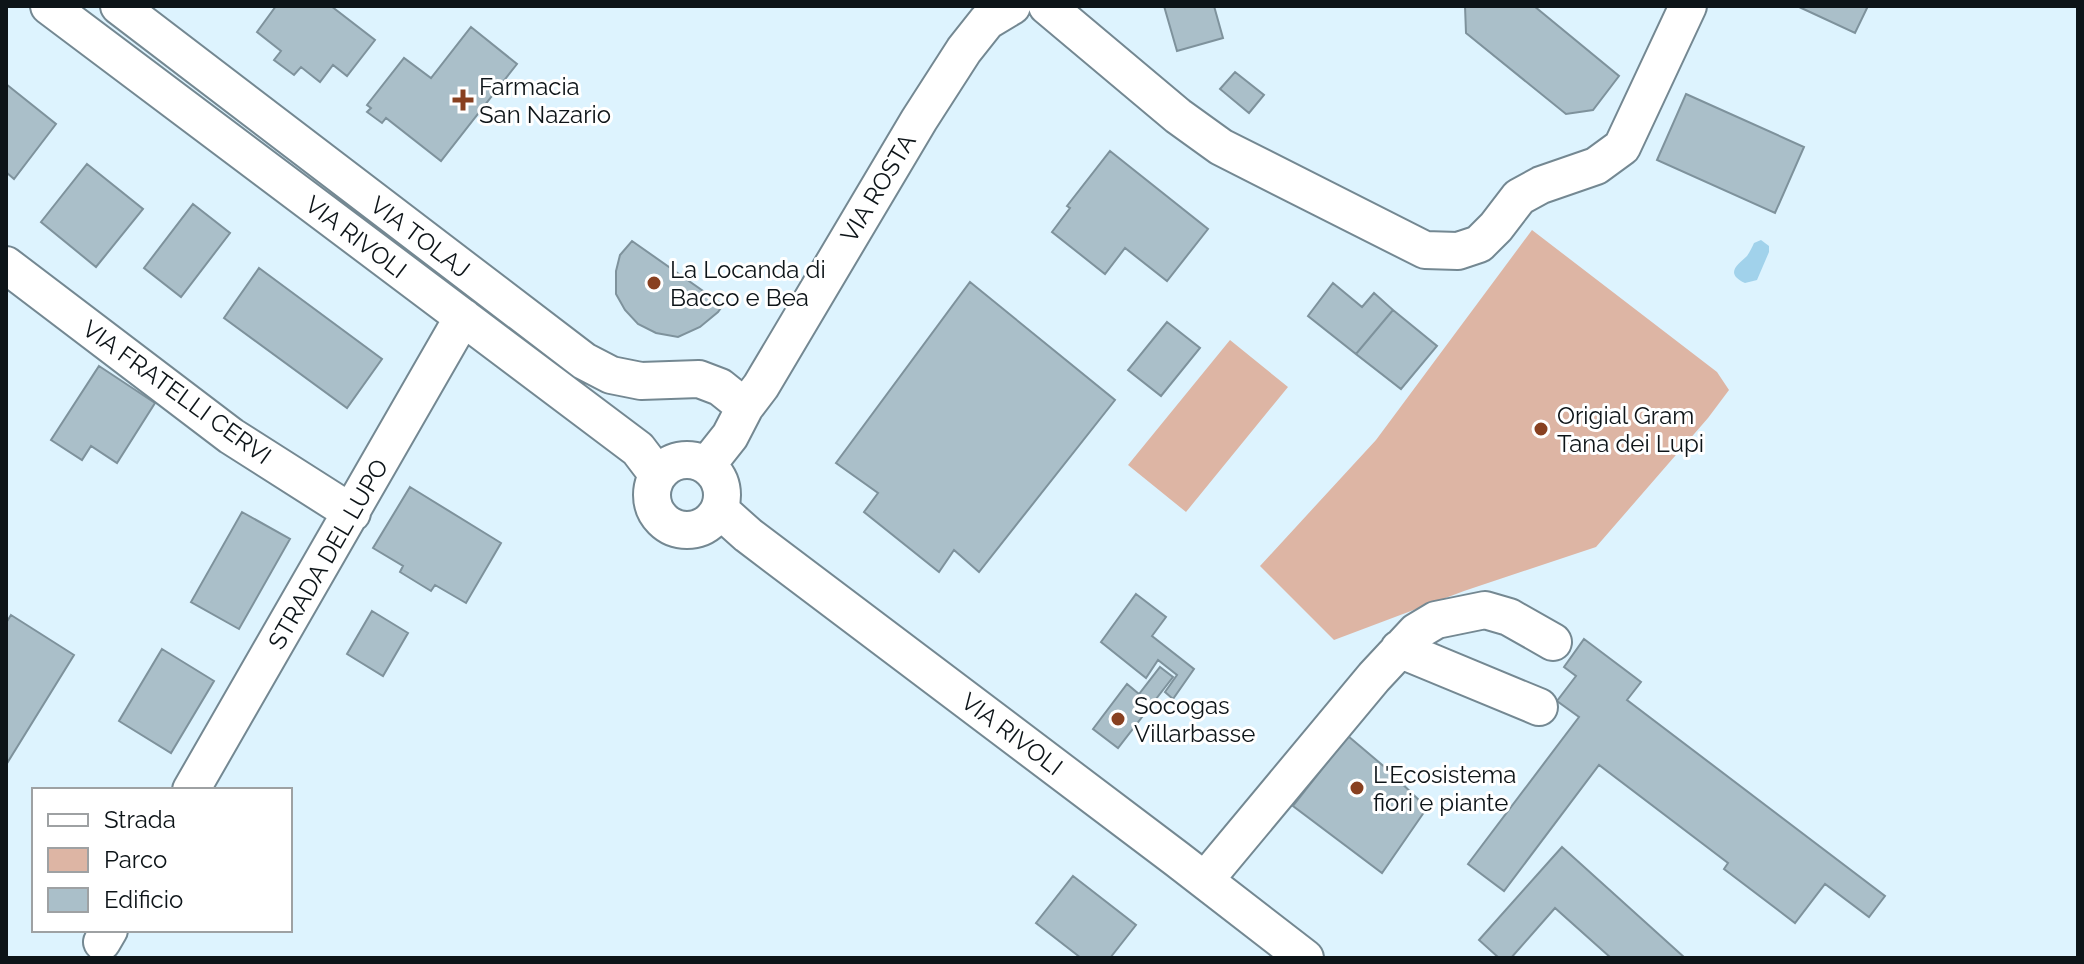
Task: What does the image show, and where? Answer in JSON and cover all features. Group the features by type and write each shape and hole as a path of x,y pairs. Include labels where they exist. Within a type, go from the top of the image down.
{"street":[{"name":"VIA RIVOLI","path":"49,6 638,449 657,474"},
{"name":"VIA TOLAJ","path":"119,6 584,361 611,375 641,381 699,379 720,387 745,407"},
{"name":"VIA ROSTA","path":"707,465 730,436 745,407 761,386 964,50 987,21 1012,6"},
{"path":"1047,6 1178,116 1221,147 1425,250 1458,251 1479,244 1519,197 1541,185 1596,166 1622,147 1688,6"},
{"name":"VIA FRATELLI CERVI","path":"6,265 231,436 352,513"},
{"name":"STRADA DEL LUPO","path":"192,788 463,317"},
{"path":"686,459 707,465 721,485 722,497 713,520 691,530 679,530 667,525 653,507 652,485 657,474 665,466 686,459"},
{"name":"VIA RIVOLI","path":"719,509 748,535 1305,958"},
{"path":"1205,880 1374,677 1416,632 1436,620 1485,610 1509,617 1553,642"},
{"path":"1399,649 1539,707"}],"green space":[{"name":"Origial Gram Tana dei Lupi","path":"1532,230 1717,372 1729,390 1596,547 1464,591 1334,640 1260,566 1376,440"},
{"path":"1230,340 1288,387 1186,512 1128,465"}],"water":[{"path":"1761,240 1769,246 1769,252 1757,280 1745,283 1735,276 1735,269 1754,243"}],"building":[{"path":"276,6 331,6 375,40 347,76 333,65 320,82 301,67 294,75 274,60 281,51 257,32"},
{"path":"1164,6 1214,6 1223,38 1177,51"},
{"path":"1465,6 1534,6 1619,76 1593,110 1566,114 1466,33"},
{"path":"1797,6 1868,6 1855,33"},
{"path":"471,27 517,64 441,161 386,118 382,123 367,112 371,108 367,105 404,58 431,78"},
{"path":"1235,72 1264,95 1249,113 1220,89"},
{"path":"6,84 56,124 14,179 6,172"},
{"path":"1686,94 1804,147 1775,213 1657,160"},
{"path":"1110,151 1208,229 1167,281 1125,248 1105,274 1052,232 1070,208 1067,206"},
{"path":"87,164 143,209 96,267 41,222"},
{"path":"193,204 230,233 181,297 144,268"},
{"name":"La Locanda di Bacco e Bea","path":"632,241 723,305 718,312 700,327 678,337 656,333 638,324 616,294 620,255"},
{"path":"259,268 382,359 347,408 224,318"},
{"path":"970,282 1115,400 979,572 954,550 939,572 864,512 878,493 836,463"},
{"path":"1333,283 1362,307 1374,293 1393,310 1356,354 1308,316"},
{"path":"1393,310 1437,346 1401,389 1356,354"},
{"path":"1167,322 1200,348 1161,396 1128,370"},
{"path":"99,366 155,403 117,463 91,446 82,460 51,440"},
{"path":"410,487 501,543 466,603 435,585 431,591 400,572 403,566 373,548"},
{"path":"242,512 290,539 239,629 191,602"},
{"path":"1136,594 1166,617 1152,636 1194,669 1173,699 1165,692 1177,675 1158,660 1146,678 1101,642"},
{"path":"372,611 408,633 383,676 347,654"},
{"path":"11,615 74,655 6,765 6,623"},
{"path":"1584,639 1641,682 1627,700 1885,896 1869,917 1825,884 1795,923 1724,869 1728,863 1599,765 1504,891 1468,864 1579,717 1557,701 1576,676 1564,667"},
{"path":"162,649 214,681 171,753 119,721"},
{"path":"1160,667 1173,677 1118,748 1093,729 1127,684 1139,694"},
{"name":"L'Ecosistema fiori e piante","path":"1348,736 1427,808 1382,873 1293,806"},
{"path":"1562,847 1685,958 1611,958 1555,908 1511,958 1499,958 1479,940"},
{"path":"1073,876 1136,925 1110,958 1081,958 1036,923"}],"place":[{"name":"Farmacia San Nazario","path":"463,100"},
{"name":"La Locanda di Bacco e Bea","path":"654,283"},
{"name":"Origial Gram Tana dei Lupi","path":"1541,429"},
{"name":"Socogas Villarbasse","path":"1118,719"},
{"name":"L'Ecosistema fiori e piante","path":"1357,788"}]}
